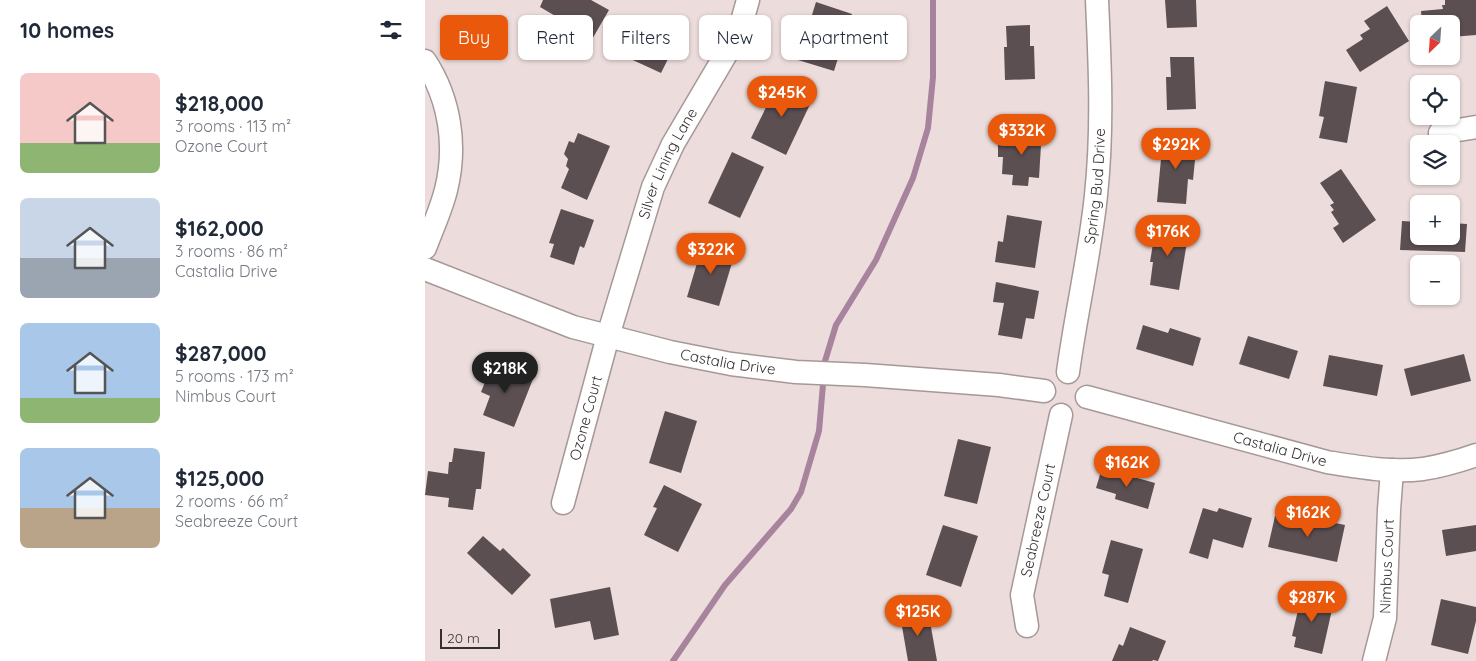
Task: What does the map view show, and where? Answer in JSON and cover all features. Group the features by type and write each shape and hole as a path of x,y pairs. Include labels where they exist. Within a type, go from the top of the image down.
{"street":[{"name":"Silver Lining Lane","path":"608,336 641,224 662,165 739,32 748,0"},
{"name":"Spring Bud Drive","path":"1068,372 1089,251 1097,186 1101,98 1097,0"},
{"path":"425,61 438,83 445,105 450,128 451,152 446,191 425,248"},
{"path":"1440,132 1476,126"},
{"name":"Castalia Drive","path":"425,269 573,327 670,352 731,364 796,372 999,385 1044,391"},
{"name":"Ozone Court","path":"563,502 608,336"},
{"path":"1068,372 1081,378 1087,390 1087,397 1081,409 1075,413 1061,415 1050,409 1046,403 1044,391 1049,378 1055,374 1068,372"},
{"name":"Castalia Drive","path":"1087,397 1327,462 1360,467 1392,470 1423,469 1476,455"},
{"name":"Seabreeze Court","path":"1027,626 1022,595 1061,415"},
{"name":"Nimbus Court","path":"1374,661 1385,618 1392,470"}],"building":[{"path":"543,0 591,0 609,10 606,15 603,15 603,20 593,38 593,15 554,15 540,7"},
{"path":"1165,0 1196,0 1197,27 1167,28"},
{"path":"1445,0 1476,0 1476,35 1460,36 1460,15 1421,15 1421,11 1443,9 1442,5 1445,5"},
{"path":"816,2 852,14 852,15 812,15"},
{"path":"1387,6 1409,41 1360,72 1346,50 1363,39 1360,35 1370,29 1364,21"},
{"path":"1030,25 1030,46 1034,46 1035,79 1005,80 1004,47 1007,47 1006,26"},
{"path":"1170,57 1194,57 1196,109 1167,110 1166,77 1171,77"},
{"path":"633,60 668,60 661,73"},
{"path":"798,60 837,60 834,71"},
{"path":"779,81 813,98 786,155 751,138"},
{"path":"1325,81 1357,87 1347,143 1319,138 1324,117 1319,116"},
{"path":"1015,127 1042,129 1039,178 1029,177 1028,186 1012,185 1013,175 1002,174 1003,157 998,157 998,143 1014,145"},
{"path":"578,133 610,146 587,200 561,188 569,169 566,166 568,159 564,154 569,141 574,143"},
{"path":"1163,137 1197,140 1193,180 1188,179 1186,204 1157,202"},
{"path":"732,152 764,167 740,218 708,203"},
{"path":"1341,169 1376,220 1343,243 1333,228 1339,224 1331,212 1334,210 1330,205 1334,203 1320,183"},
{"path":"561,209 594,220 584,248 580,246 574,265 550,257 554,244 549,243"},
{"path":"1007,215 1042,221 1035,268 995,262 998,241 1003,242"},
{"path":"1402,221 1410,221 1410,245 1460,245 1460,224 1467,224 1465,252 1400,250"},
{"path":"1156,225 1189,230 1179,290 1150,285 1153,262 1150,262"},
{"path":"703,243 735,253 719,306 687,297"},
{"path":"996,282 1039,291 1034,319 1026,318 1022,339 998,335 1004,303 993,302"},
{"path":"1143,325 1168,333 1170,328 1201,338 1193,366 1136,349"},
{"path":"1248,336 1298,351 1289,379 1239,364"},
{"path":"1464,354 1471,381 1411,396 1404,369"},
{"path":"1329,355 1383,365 1377,396 1323,386"},
{"path":"493,362 533,379 514,427 483,415 490,396 481,392"},
{"path":"665,411 697,421 681,473 649,463"},
{"path":"958,439 991,447 977,504 944,496"},
{"path":"454,448 485,452 481,489 476,489 473,510 448,507 449,498 425,495 428,471 448,474 449,462 452,462"},
{"path":"1102,468 1155,483 1148,509 1115,499 1116,494 1096,488"},
{"path":"664,485 702,504 678,552 644,535 657,508 653,507"},
{"path":"1203,508 1217,512 1219,508 1252,518 1243,548 1213,539 1208,559 1189,553"},
{"path":"1275,516 1320,526 1321,520 1345,525 1337,562 1268,547"},
{"path":"943,525 978,536 961,587 926,575"},
{"path":"1476,525 1476,551 1446,556 1442,530"},
{"path":"483,536 500,551 503,548 531,575 512,595 467,553"},
{"path":"1111,540 1143,549 1128,603 1104,596 1109,575 1102,573"},
{"path":"610,587 619,635 594,640 590,621 555,628 550,599"},
{"path":"1302,593 1334,601 1322,654 1294,647 1296,637 1292,636"},
{"path":"1441,599 1476,607 1476,621 1468,654 1431,645"},
{"path":"928,610 937,661 908,661 900,615"},
{"path":"1130,627 1166,641 1158,661 1112,661 1119,644 1123,646"}],"waterway":[{"path":"673,661 725,585 791,509 801,492 819,431 825,361 836,325 876,260 913,178 928,128 933,77 933,0"}]}
